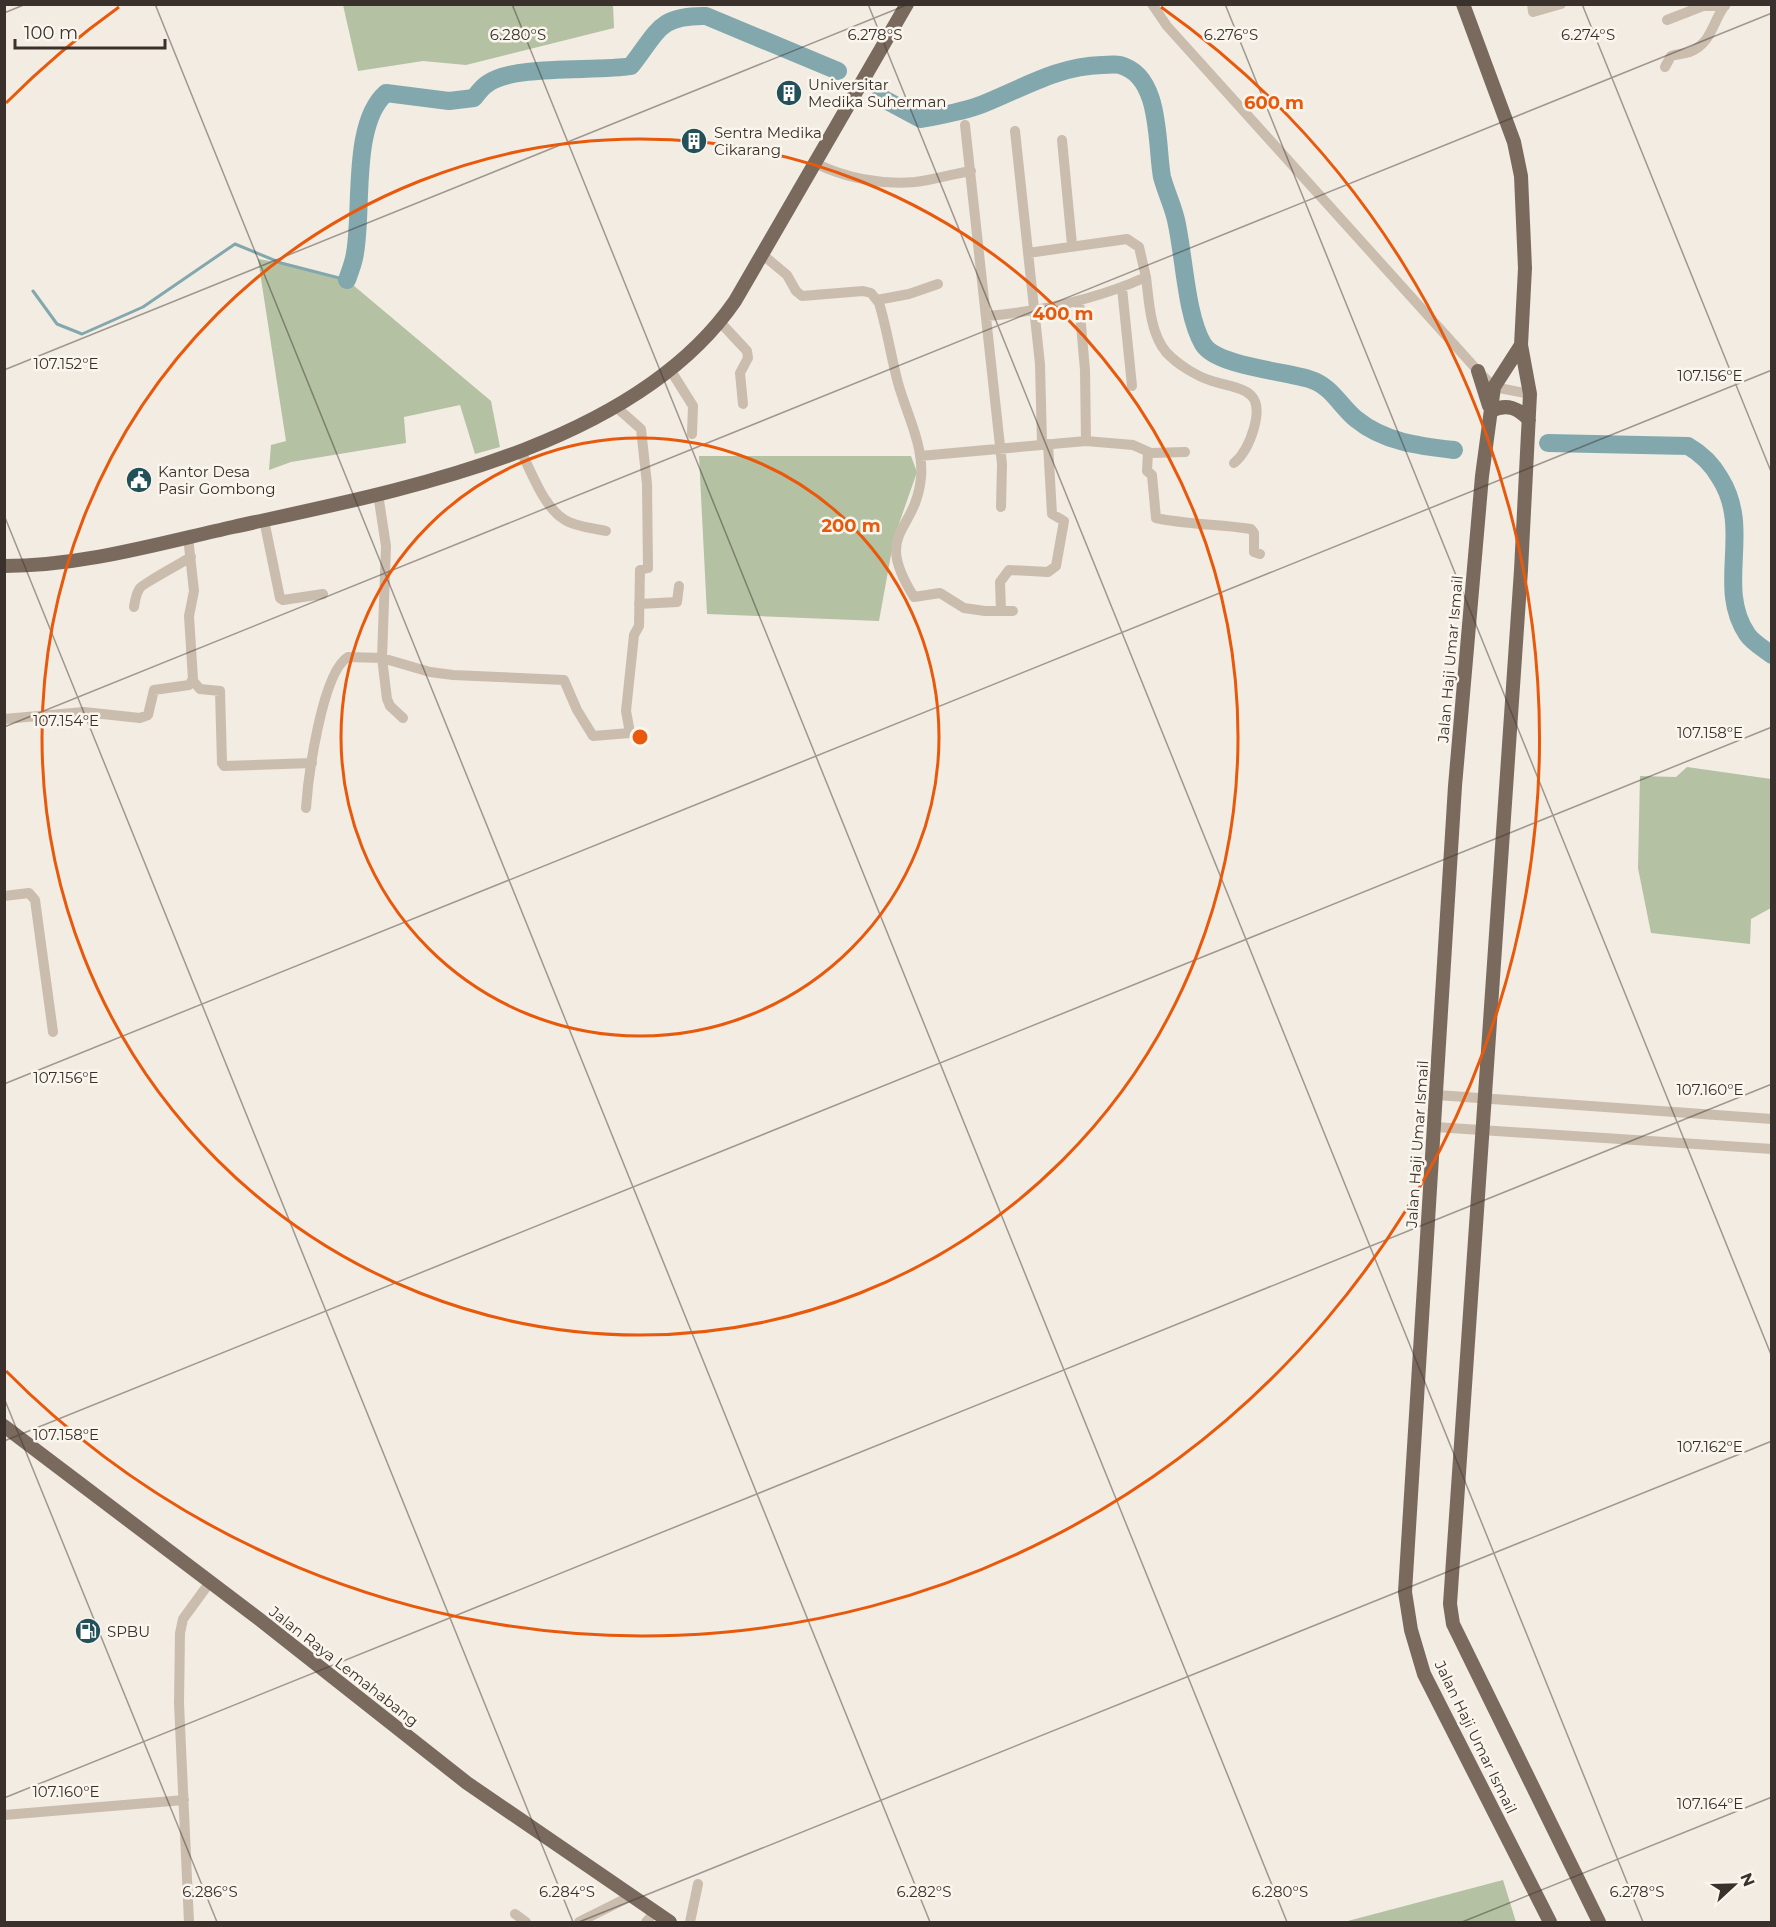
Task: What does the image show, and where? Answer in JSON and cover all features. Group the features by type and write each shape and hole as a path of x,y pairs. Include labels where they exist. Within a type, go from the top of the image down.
{"main road":[{"path":"4,566 80,560 378,495 520,450 615,406 671,370 720,322 763,255 907,4"},
{"name":"Jalan Haji Umar Ismail","path":"1463,4 1507,120 1521,177 1525,268 1521,345 1530,394 1450,1604 1453,1624 1599,1923"},
{"name":"Jalan Haji Umar Ismail","path":"1521,345 1494,387 1482,476 1455,786 1405,1592 1411,1630 1424,1674 1550,1923"},
{"path":"1478,371 1486,394 1490,416 1502,407 1514,408 1529,423"},
{"name":"Jalan Raya Lemahabang","path":"4,1426 210,1582 467,1783 632,1896 651,1917 670,1923"}],"street":[{"path":"1152,4 1167,26 1478,371 1494,387 1530,394"},
{"path":"1532,4 1533,12 1561,4"},
{"path":"1666,20 1703,6 1726,5"},
{"path":"1665,67 1671,56 1691,51 1707,40 1717,16 1726,5"},
{"path":"965,125 1003,480 1002,507"},
{"path":"1001,611 1000,582 1009,570 1048,572 1056,566 1064,521 1052,514 1041,379 1015,131"},
{"path":"1062,140 1072,245"},
{"path":"815,163 837,174 889,182 916,182 970,171"},
{"path":"1028,253 1127,239 1138,248 1146,277 1156,336 1167,354 1199,376 1243,389 1254,398 1257,414 1253,433 1244,452 1234,463"},
{"path":"763,255 787,275 796,291 802,296 863,291 877,300 920,456 920,487 896,545 895,561 914,597 940,593 964,608 1013,611"},
{"path":"987,316 1034,312 1079,302 1122,288 1146,277"},
{"path":"877,300 909,294 938,284"},
{"path":"1122,288 1132,386"},
{"path":"1079,302 1085,370 1086,441"},
{"path":"720,322 747,351 748,358 740,373 743,404"},
{"path":"671,370 693,406 692,434"},
{"path":"306,808 312,763 327,691 336,668 348,657 382,658 430,672 453,675 564,680 577,710 593,736 630,733 626,711 639,604 640,570 648,568 648,545 643,437 639,426 615,406"},
{"path":"920,456 1086,441 1133,445 1148,452 1185,452"},
{"path":"520,450 550,507 567,521 606,531"},
{"path":"1148,452 1148,471 1152,475 1156,518 1178,523 1218,523 1227,527 1251,529 1254,533 1254,552 1260,555"},
{"path":"378,495 386,546 382,658 387,699 390,706 403,718"},
{"path":"264,520 280,598 283,600 323,594"},
{"path":"188,537 194,591 189,616 193,681 200,689 220,692 222,763 224,766 312,763"},
{"path":"134,607 137,593 144,583 168,572 191,556"},
{"path":"639,604 677,602 680,586"},
{"path":"4,719 84,712 140,718 148,715 154,690 182,687 193,681"},
{"path":"4,896 29,893 34,900 52,1032"},
{"path":"1437,1095 1772,1119"},
{"path":"1435,1127 1772,1149"},
{"path":"189,1923 179,1704 180,1633 183,1619 210,1582"},
{"path":"4,1815 184,1800"},
{"path":"690,1923 698,1884"},
{"path":"579,1923 632,1896"},
{"path":"514,1914 526,1923"}],"green space":[{"path":"343,5 613,5 614,28 466,65 423,61 358,71"},
{"path":"258,259 294,265 347,280 491,401 500,447 475,454 460,405 404,417 406,443 291,462 269,470 271,445 286,441"},
{"path":"699,456 911,456 917,472 894,538 879,621 707,614"},
{"path":"1687,767 1771,779 1771,908 1751,919 1750,944 1651,933 1638,868 1640,776 1676,777"},
{"path":"1503,1880 1516,1922 1344,1922"}],"waterway":[{"path":"347,280 354,260 357,235 363,146 375,107 386,93 449,101 474,98 487,84 516,74 631,66 654,35 668,22 690,16 706,16 838,71"},
{"path":"880,97 921,119 975,107 1070,69 1120,65 1134,72 1150,97 1157,130 1162,177 1176,220 1193,318 1203,344 1222,358 1236,363 1317,382 1324,386 1350,414 1378,433 1402,442 1454,450"},
{"path":"33,291 57,324 82,334 143,307 235,244 281,263 347,280"},
{"path":"1548,443 1688,446 1698,452 1714,468 1720,478 1729,498 1734,518 1733,577 1738,616 1749,637 1772,655"}],"place":[{"name":"Universitar Medika Suherman","path":"789,93"},
{"name":"Sentra Medika Cikarang","path":"694,141"},
{"name":"Kantor Desa Pasir Gombong","path":"139,480"},
{"name":"SPBU","path":"88,1631"}]}
